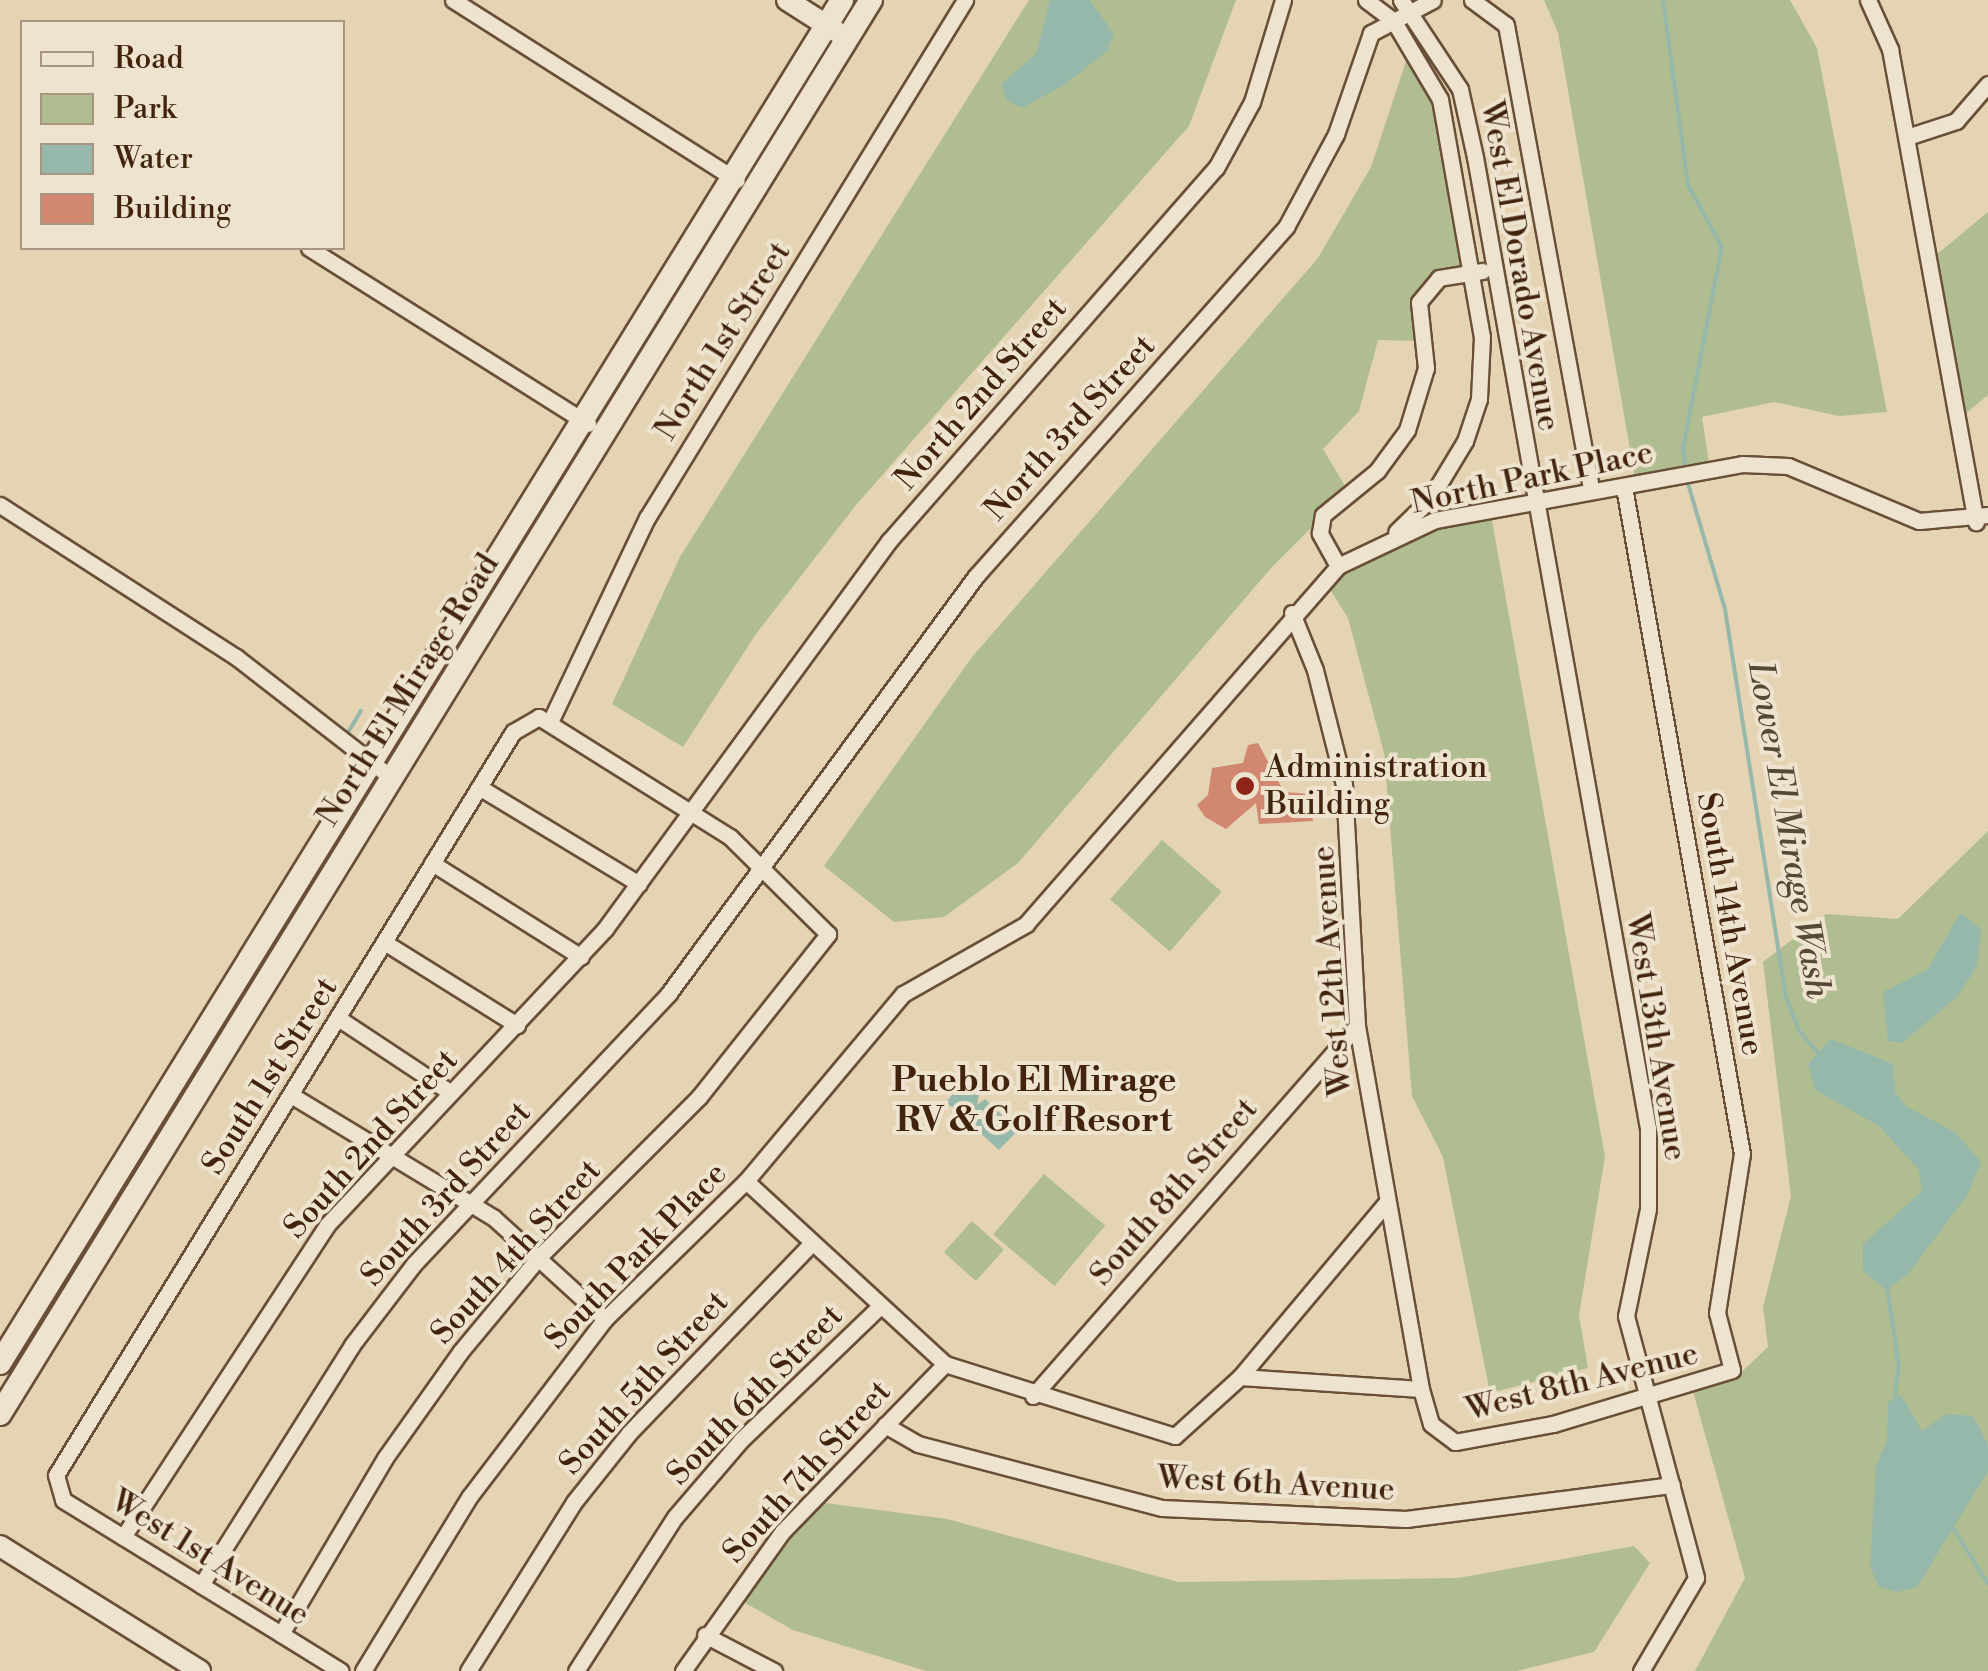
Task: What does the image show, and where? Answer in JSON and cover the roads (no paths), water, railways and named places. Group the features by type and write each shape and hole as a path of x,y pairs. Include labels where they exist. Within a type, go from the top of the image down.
{"main road":[{"name":"North El Mirage Road","path":"744,184 842,0"},
{"name":"North El Mirage Road","path":"0,1414 392,778 594,428 744,184 871,0"},
{"name":"North El Mirage Road","path":"0,1363 372,764 594,428"}],"street":[{"path":"453,0 744,184"},
{"path":"787,0 847,38"},
{"name":"North 1st Street","path":"550,722 646,518 965,0"},
{"name":"North 2nd Street","path":"691,811 889,541 1216,168 1252,102 1284,0"},
{"name":"West El Dorado Avenue","path":"1366,0 1392,20 1440,99 1473,274 1482,371 1469,431 1430,499 1389,538"},
{"path":"1392,20 1406,4 1433,0"},
{"path":"1472,0 1506,26 1591,490"},
{"path":"1868,0 1890,50 1982,518"},
{"name":"West El Dorado Avenue","path":"1406,4 1460,89 1534,500"},
{"name":"North 3rd Street","path":"766,866 976,576 1286,227 1336,134 1372,33 1392,20"},
{"path":"1908,136 1956,121 1988,84"},
{"path":"312,250 594,428"},
{"path":"1338,566 1320,532 1322,515 1376,471 1407,430 1426,368 1419,302 1440,278 1493,268"},
{"name":"North Park Place","path":"902,994 1026,924 1292,614 1338,566 1389,538 1534,500 1708,469 1778,464 1919,521 1982,518"},
{"name":"South 14th Avenue","path":"1624,487 1742,1154 1717,1313 1732,1370"},
{"name":"West 13th Avenue","path":"1534,500 1652,1157 1626,1316 1696,1578 1642,1671"},
{"path":"0,505 226,650 392,778"},
{"name":"West 12th Avenue","path":"1292,614 1315,670 1344,785 1358,1026 1385,1204 1421,1389"},
{"name":"South 1st Street","path":"54,1488 522,720 550,722"},
{"path":"550,722 691,811 766,866"},
{"path":"479,787 639,884"},
{"name":"South 2nd Street","path":"124,1537 256,1327 388,1156 580,957 691,811"},
{"path":"432,863 580,957"},
{"name":"South 4th Street","path":"281,1634 385,1458 539,1256 699,1097 828,934 766,866"},
{"name":"South 3rd Street","path":"200,1585 352,1344 467,1204 669,993 766,866"},
{"path":"384,942 517,1026"},
{"name":"South Park Place","path":"364,1671 470,1496 604,1319 746,1181 902,994"},
{"path":"338,1018 450,1092"},
{"name":"South 8th Street","path":"1033,1396 1358,1026"},
{"path":"291,1096 467,1204 539,1256 604,1319"},
{"path":"746,1181 877,1309 945,1364 1033,1396 1175,1436 1197,1424 1240,1377 1385,1204"},
{"name":"South 5th Street","path":"468,1671 574,1502 629,1433 810,1244"},
{"name":"South 6th Street","path":"576,1671 675,1518 741,1440 877,1309"},
{"name":"South 7th Street","path":"683,1671 783,1531 945,1364"},
{"name":"West 8th Avenue","path":"1240,1377 1421,1389 1430,1424 1455,1442 1646,1399 1732,1370"},
{"name":"West 6th Avenue","path":"885,1425 918,1444 1162,1508 1406,1520 1672,1485"},
{"name":"West 1st Avenue","path":"54,1488 124,1537 341,1671"},
{"path":"0,1546 200,1671"},
{"path":"705,1636 774,1671"}],"water":[{"path":"1050,0 1090,0 1114,34 1107,51 1064,85 1022,108 1006,100 1001,84 1036,54"},
{"path":"1960,913 1981,929 1977,966 1957,997 1902,1043 1888,1041 1883,992 1928,969"},
{"path":"1831,1039 1893,1064 1895,1092 1907,1107 1955,1132 1981,1162 1968,1194 1908,1274 1886,1290 1863,1271 1863,1244 1922,1191 1919,1170 1879,1126 1815,1090 1808,1064"},
{"path":"965,1081 979,1094 977,1105 985,1099 1018,1130 999,1150 946,1102"},
{"path":"1901,1395 1922,1431 1946,1414 1973,1416 1988,1445 1988,1471 1917,1587 1897,1592 1879,1587 1870,1567 1876,1466 1887,1440 1888,1402"}],"waterway":[{"name":"Lower El Mirage Wash","path":"1663,0 1688,185 1722,247 1683,448 1686,470"},
{"name":"Lower El Mirage Wash","path":"1687,480 1725,609 1786,997 1799,1031 1819,1054"},
{"path":"347,734 361,711"},
{"name":"Lower El Mirage Wash","path":"1887,1287 1899,1366 1894,1400"},
{"name":"Lower El Mirage Wash","path":"1951,1525 1988,1584"}],"place":[{"name":"Administration Building","path":"1245,786"}],"district":[{"name":"Pueblo El Mirage RV & Golf Resort","path":"1034,1101"}]}
